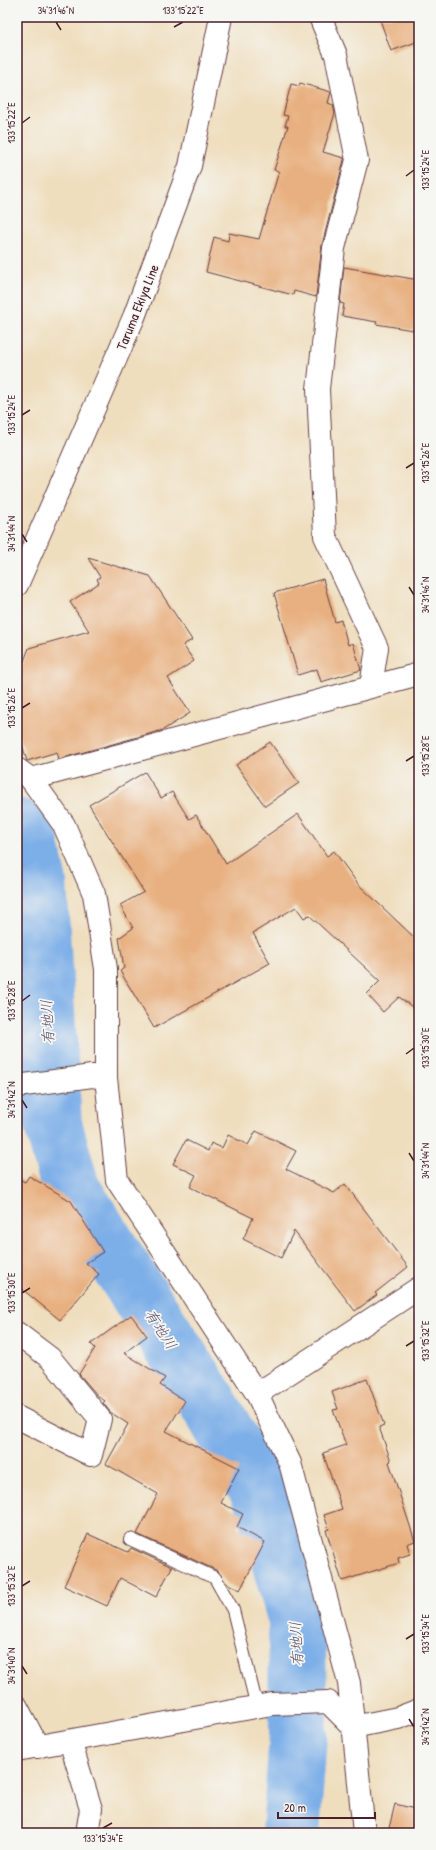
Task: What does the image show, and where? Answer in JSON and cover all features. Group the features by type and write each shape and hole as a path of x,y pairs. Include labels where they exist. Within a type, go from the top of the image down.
{"street":[{"name":"Taruma Ekiya Line","path":"17,585 134,317 190,166 221,17"},
{"path":"320,17 336,55 357,160 334,248 318,390 325,536 377,648 371,686"},
{"path":"364,1833 348,1683 290,1463 257,1394 117,1180 99,1077 106,969 94,894 64,825 24,774 419,674"},
{"path":"17,1086 99,1077"},
{"path":"257,1394 419,1288"},
{"path":"17,1333 50,1358 100,1419 91,1455 17,1417"},
{"path":"17,1707 27,1748 265,1706 328,1702 353,1727"},
{"path":"353,1727 398,1718 419,1710"},
{"path":"70,1741 91,1809 87,1833"}],"lane":[{"path":"130,1539 215,1578 233,1610 265,1706"}],"building":[{"path":"379,17 419,17 419,41 391,51"},
{"path":"300,83 331,92 328,103 333,105 335,113 323,152 344,158 322,245 316,297 294,291 293,295 206,272 214,237 228,241 229,233 259,239 279,171 274,170 288,126 285,126 288,116 283,115 291,84 299,86"},
{"path":"344,267 419,280 419,331 376,324 377,322 342,316 344,304 340,303"},
{"path":"88,558 150,576 192,640 183,645 194,661 168,678 190,713 163,730 59,759 57,752 27,761 17,727 17,679 29,648 89,631 70,602 99,583 97,579 100,577"},
{"path":"323,579 335,622 341,620 348,645 353,643 361,670 321,682 317,669 298,675 274,593"},
{"path":"270,742 299,783 265,806 236,765"},
{"path":"145,772 161,798 172,792 189,819 196,815 226,864 298,814 327,856 334,851 358,884 419,942 419,1012 399,997 383,1012 367,994 380,981 309,915 304,918 296,907 253,933 270,963 154,1028 120,971 124,968 119,938 133,928 120,905 144,892 89,805"},
{"path":"256,1131 296,1151 286,1169 334,1193 345,1184 408,1267 375,1293 377,1295 355,1311 294,1231 281,1258 243,1239 253,1218 190,1187 196,1175 173,1164 186,1140 208,1151 211,1143 222,1148 228,1135 248,1145"},
{"path":"29,1176 71,1201 103,1252 86,1263 99,1274 60,1320 17,1285 17,1178 25,1182"},
{"path":"131,1315 147,1336 124,1353 165,1378 160,1385 185,1401 166,1431 239,1468 221,1503 243,1514 237,1527 265,1542 240,1590 226,1583 218,1571 137,1534 158,1494 106,1464 128,1424 110,1412 103,1403 105,1401 98,1396 79,1374 95,1348 91,1344"},
{"path":"367,1379 384,1425 379,1427 391,1461 389,1462 415,1541 407,1544 410,1554 398,1558 399,1563 342,1581 326,1530 329,1529 324,1515 342,1509 323,1453 346,1445 333,1410 338,1409 332,1392"},
{"path":"88,1534 128,1552 131,1548 172,1567 156,1597 120,1578 107,1606 64,1586"},
{"path":"395,1804 419,1810 419,1833 410,1833 389,1828"}],"waterway":[{"name":"有地川","path":"17,827 28,834 38,883 53,1124 71,1189 208,1402 262,1496 297,1621 298,1735 291,1833"}]}
